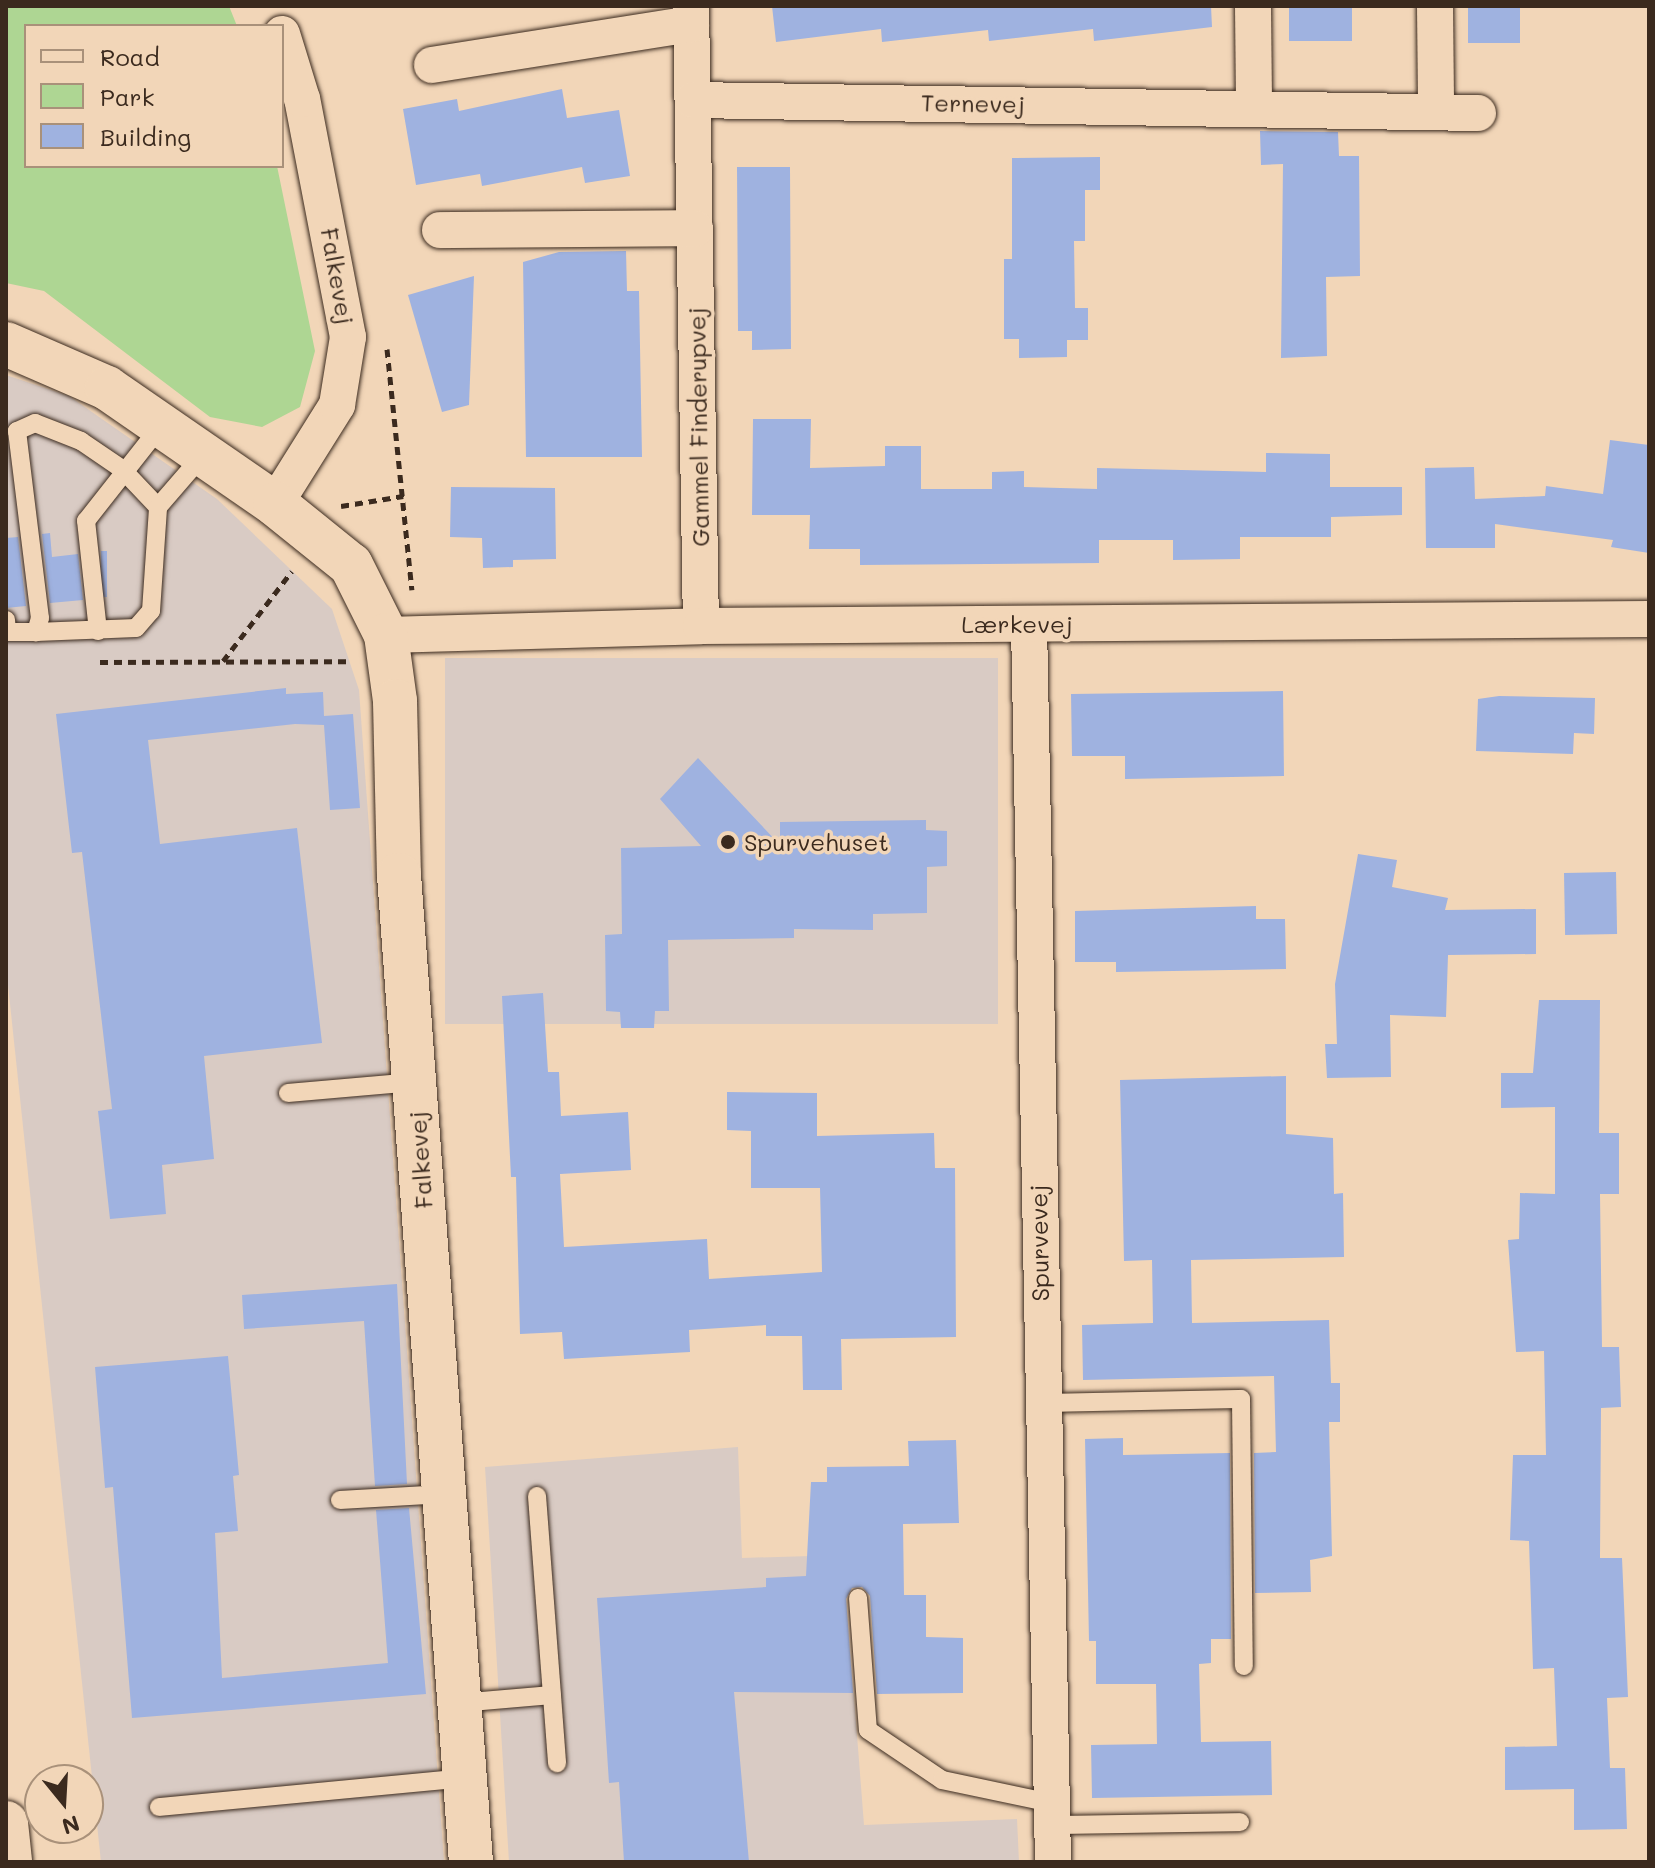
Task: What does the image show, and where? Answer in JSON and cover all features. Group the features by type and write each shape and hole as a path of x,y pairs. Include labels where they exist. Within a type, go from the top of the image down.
{"street":[{"path":"1253,6 1254,107"},
{"path":"1435,6 1436,109"},
{"name":"Gammel Finderupvej","path":"432,65 691,15 701,626"},
{"name":"Falkevej","path":"275,504 337,405 348,337 302,99 284,40"},
{"name":"Ternevej","path":"693,100 1436,109 1478,113"},
{"path":"440,230 695,228"},
{"name":"Falkevej","path":"6,344 107,388 275,504 351,565 401,635 395,701 399,875 471,1862"},
{"name":"Lærkevej","path":"401,635 701,626 1649,619"},
{"name":"Spurvevej","path":"1029,624 1053,1862"},
{"path":"6,1823 10,1862"}],"lane":[{"path":"36,632 40,618 12,434 35,423 81,441 122,469 158,507"},
{"path":"98,631 86,521 122,469 160,427"},
{"path":"6,620 7,632 136,628 151,611 158,507 202,456"},
{"path":"288,1093 414,1082"},
{"path":"1042,1403 1241,1399 1244,1666"},
{"path":"340,1500 444,1494"},
{"path":"537,1496 557,1763"},
{"path":"858,1598 868,1730 942,1780 1052,1814 1240,1822"},
{"path":"459,1703 552,1695"},
{"path":"159,1807 465,1778"}],"path":[{"path":"83,662 354,661 401,635 385,333"}],"shaded area":[{"path":"6,375 69,396 217,499 332,609 359,690 444,1862 101,1862 99,1844 104,1844 104,1764 91,1764 6,966"},
{"name":"Spurvehuset","path":"445,658 998,658 998,1024 445,1024"},
{"path":"738,1447 742,1558 843,1555 864,1825 1017,1819 1019,1862 509,1862 485,1467"}],"green space":[{"path":"6,6 229,6 236,24 24,24 24,168 277,168 315,351 300,407 262,427 210,417 44,291 6,283"}],"building":[{"path":"772,6 1211,6 1212,27 1094,41 1093,29 989,41 988,30 882,42 881,29 776,42"},
{"path":"1289,6 1352,6 1352,41 1289,41"},
{"path":"1468,6 1520,6 1520,43 1468,43"},
{"path":"562,89 567,118 619,110 630,176 585,183 582,167 482,186 480,174 416,185 403,109 457,99 459,111"},
{"path":"1260,131 1338,132 1339,156 1359,156 1360,276 1326,277 1327,356 1281,358 1283,164 1261,165"},
{"path":"1100,157 1100,190 1085,190 1085,241 1074,241 1075,308 1088,308 1088,340 1067,340 1067,357 1019,358 1019,339 1004,339 1004,259 1012,259 1012,158"},
{"path":"737,167 790,167 791,349 752,350 752,331 738,331"},
{"path":"626,251 627,291 639,291 642,457 526,457 523,262 559,252"},
{"path":"474,276 469,405 442,412 408,295"},
{"path":"753,419 811,419 810,468 885,466 885,446 921,446 921,489 992,489 992,472 1024,471 1024,487 1097,489 1097,468 1266,472 1266,453 1330,454 1330,487 1402,487 1402,515 1331,517 1331,537 1240,537 1240,559 1173,560 1173,540 1099,540 1099,563 860,565 860,549 809,549 810,515 752,515"},
{"path":"1610,440 1649,445 1649,553 1611,547 1613,540 1495,524 1495,548 1426,548 1425,468 1474,467 1475,499 1545,496 1546,486 1603,494"},
{"path":"451,487 555,488 556,559 513,560 513,567 483,568 482,538 450,537"},
{"path":"50,533 52,557 78,554 83,600 50,603 42,534"},
{"path":"18,537 26,606 6,608 6,538"},
{"path":"101,551 107,551 107,597 101,597"},
{"path":"286,688 286,694 323,692 324,716 353,714 360,808 330,810 324,725 295,724 148,740 160,844 297,828 322,1043 204,1056 214,1159 162,1165 166,1214 110,1219 98,1111 112,1109 82,852 72,853 56,714"},
{"path":"1283,691 1284,776 1125,779 1125,756 1072,756 1071,694"},
{"path":"1499,696 1595,698 1594,734 1574,733 1573,754 1476,751 1478,699"},
{"path":"698,758 780,845 780,822 926,820 926,830 947,831 947,866 927,867 927,913 873,914 873,930 794,929 794,938 668,940 669,1011 655,1011 654,1028 621,1028 620,1012 606,1011 605,935 622,934 621,848 701,846 660,799"},
{"path":"1358,854 1397,860 1392,887 1448,898 1445,910 1536,909 1536,954 1448,955 1446,1017 1390,1015 1391,1077 1327,1078 1325,1044 1337,1044 1335,984"},
{"path":"1616,872 1617,934 1565,935 1564,873"},
{"path":"1256,906 1256,919 1285,919 1286,969 1116,972 1116,962 1075,962 1075,911"},
{"path":"543,993 548,1072 559,1072 561,1116 628,1112 631,1170 560,1174 564,1247 707,1239 709,1279 822,1272 820,1188 751,1188 751,1131 727,1130 727,1092 817,1093 817,1136 934,1133 935,1168 955,1168 956,1337 841,1339 842,1390 803,1390 802,1336 766,1336 766,1325 689,1330 690,1352 564,1359 562,1332 520,1334 516,1177 511,1177 502,996"},
{"path":"1539,1000 1600,1000 1599,1133 1619,1133 1619,1194 1600,1194 1602,1347 1619,1347 1621,1407 1601,1408 1600,1558 1622,1558 1628,1697 1607,1698 1610,1768 1625,1768 1627,1829 1574,1830 1574,1789 1505,1790 1505,1747 1557,1746 1554,1668 1533,1669 1529,1541 1510,1540 1513,1455 1546,1455 1544,1351 1516,1352 1508,1240 1519,1239 1520,1193 1555,1194 1555,1107 1501,1108 1501,1073 1533,1073"},
{"path":"1286,1076 1286,1134 1333,1138 1334,1194 1343,1193 1344,1257 1191,1260 1192,1323 1329,1320 1331,1383 1340,1383 1340,1422 1329,1422 1332,1556 1310,1560 1311,1592 1255,1593 1254,1453 1276,1452 1274,1376 1083,1380 1082,1325 1153,1323 1152,1260 1124,1261 1120,1080"},
{"path":"397,1284 407,1484 375,1486 364,1321 244,1329 242,1295"},
{"path":"228,1356 239,1475 233,1476 238,1531 215,1533 222,1678 388,1663 376,1510 409,1508 426,1694 132,1718 113,1487 105,1488 95,1367"},
{"path":"1123,1438 1123,1455 1230,1453 1231,1639 1211,1639 1211,1663 1199,1664 1201,1742 1271,1741 1272,1795 1092,1798 1091,1745 1157,1744 1156,1684 1096,1684 1096,1641 1089,1641 1085,1439"},
{"path":"956,1440 959,1523 903,1524 904,1595 926,1595 926,1637 963,1638 963,1693 877,1694 870,1596 862,1587 852,1588 846,1599 853,1693 734,1692 749,1862 624,1862 619,1782 609,1783 597,1598 766,1587 766,1578 806,1576 811,1482 827,1482 827,1467 909,1466 908,1441"}],"place":[{"name":"Spurvehuset","path":"728,842"}]}
